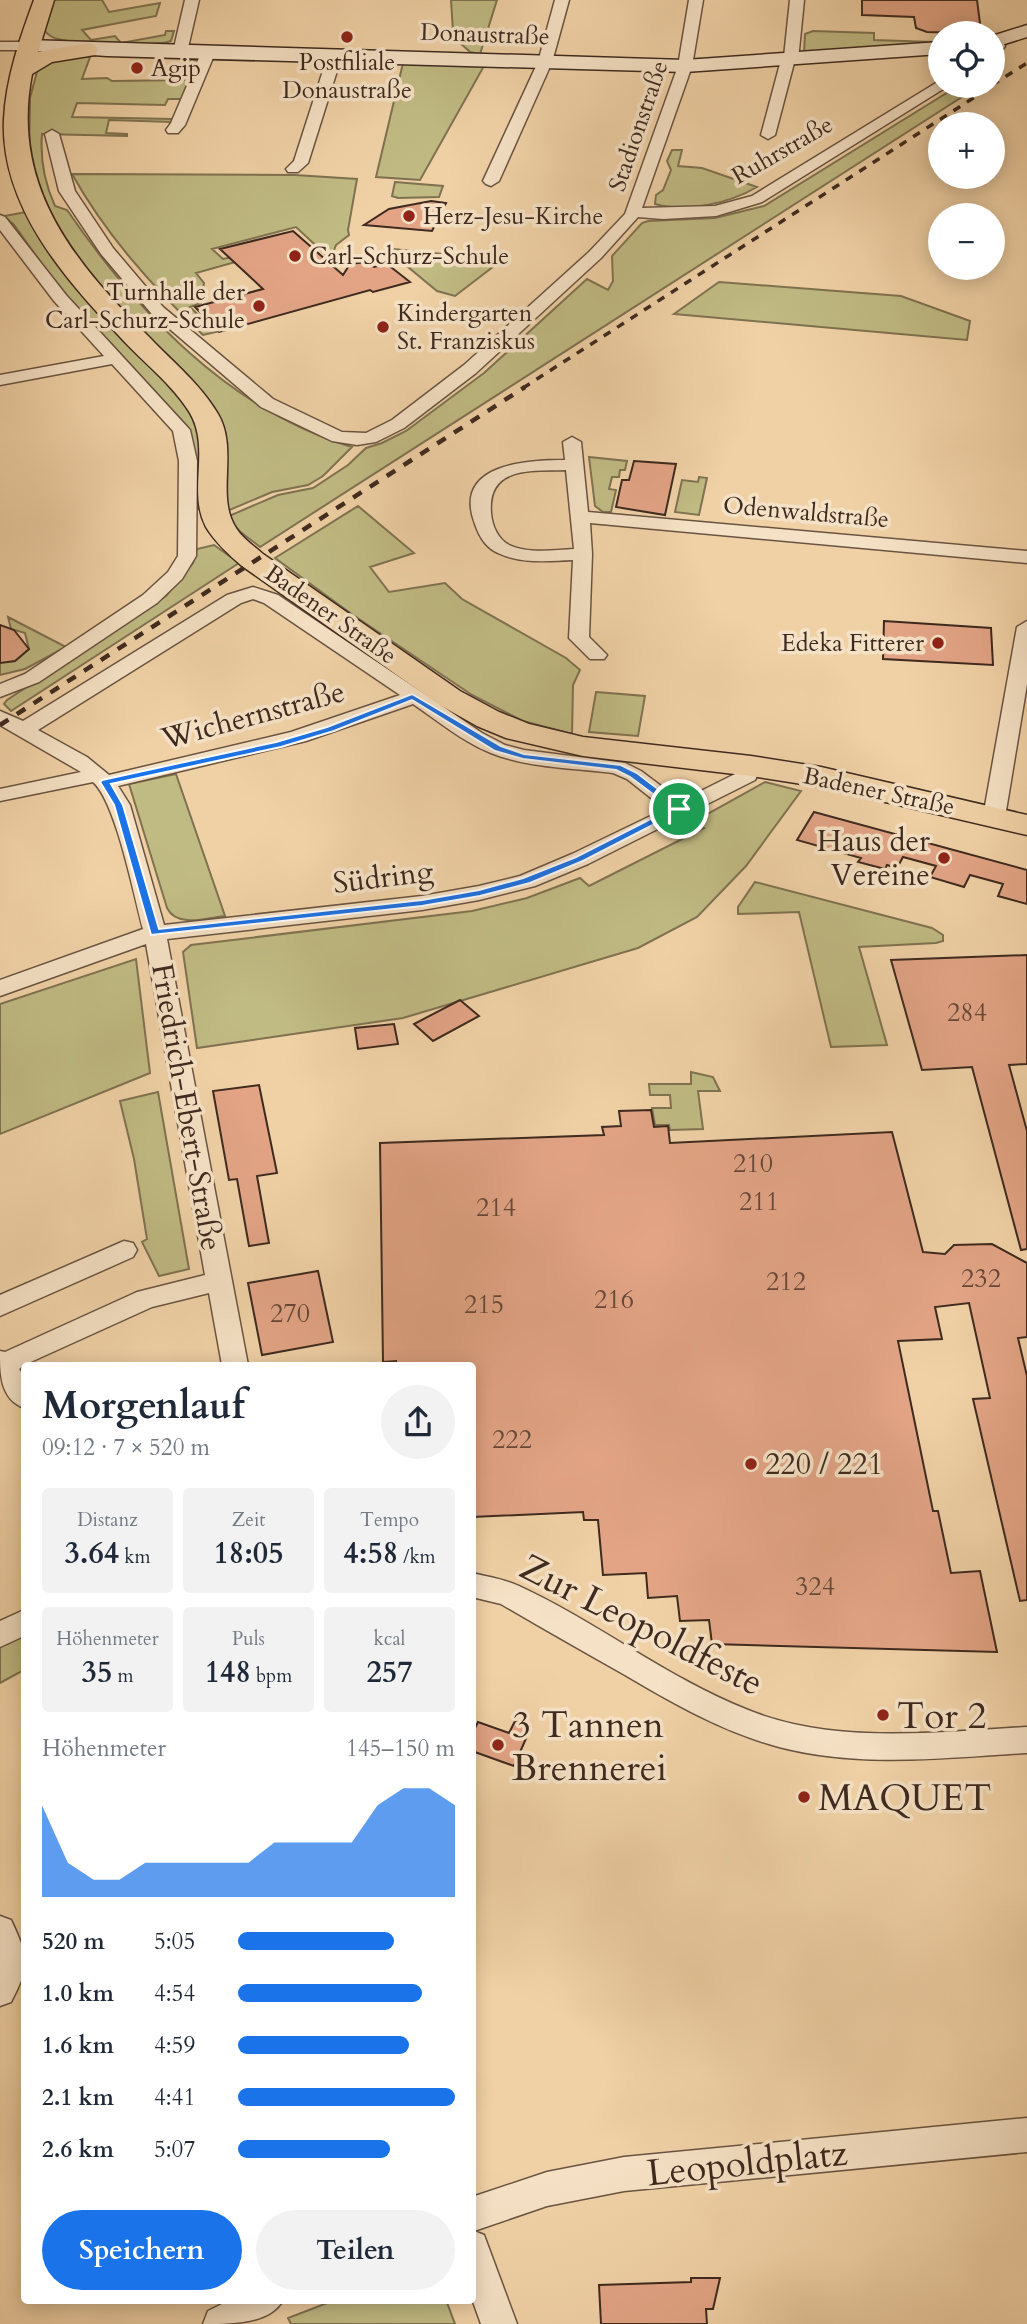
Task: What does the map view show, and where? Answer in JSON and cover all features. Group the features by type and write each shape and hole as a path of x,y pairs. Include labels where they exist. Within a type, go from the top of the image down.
{"main road":[{"name":"Badener Straße","path":"44,0 28,48 15,126 17,152 29,196 41,219 75,269 115,316 194,398 206,416 215,447 214,505 219,525 226,536 256,562 450,698 489,719 532,735 579,745 813,775 1027,825"},
{"path":"28,48 46,56 79,49"}],"street":[{"path":"180,52 191,0"},
{"path":"491,181 545,62 562,0"},
{"name":"Stadionstraße","path":"52,134 60,173 67,191 107,251 157,310 267,402 338,437 357,440 370,438 398,424 470,369 595,256 634,212 685,66 696,0"},
{"path":"768,135 790,60 797,0"},
{"path":"1005,41 1027,31"},
{"path":"0,46 28,48 47,40 79,49"},
{"name":"Donaustraße","path":"79,49 685,66 928,49"},
{"path":"173,130 178,125 208,53"},
{"path":"293,169 301,163 335,55"},
{"name":"Ruhrstraße","path":"634,212 663,214 716,211 757,199 928,94"},
{"path":"0,220 39,273 113,359 181,430 188,461 187,556 175,575 150,599 32,678 0,691"},
{"path":"0,380 113,359"},
{"path":"572,442 583,554 579,638 597,655"},
{"path":"575,465 522,467 497,474 485,487 481,498 481,514 489,535 503,550 517,553 583,554"},
{"name":"Odenwaldstraße","path":"580,517 1027,557"},
{"path":"23,730 234,599 253,593 261,595 412,697 498,748 523,756 618,767 634,775 679,809"},
{"path":"994,817 1027,627"},
{"name":"Wichernstraße","path":"102,778 278,745 331,729 412,697"},
{"name":"Friedrich-Ebert-Straße","path":"0,718 80,761 102,778 118,805 155,933 234,1362"},
{"name":"Südring","path":"0,988 155,933 422,903 480,893 527,881 580,859 748,776 752,766"},
{"path":"0,795 102,778"},
{"path":"0,1306 124,1250"},
{"path":"21,1393 1,1364 146,1299 219,1281"},
{"name":"Zur Leopoldfeste","path":"476,1586 508,1594 702,1705 751,1725 802,1739 853,1745 1027,1740"},
{"path":"0,1634 21,1624"},
{"path":"0,1931 15,1963 0,1991"},
{"name":"Leopoldplatz","path":"476,2213 547,2189 624,2174 1027,2135"},
{"path":"476,2258 499,2324"},
{"path":"220,2324 258,2304"}],"shaded area":[{"path":"54,0 102,0 109,12 160,3 156,16 82,30 91,40 115,36 121,43 174,31 171,41 115,44 54,38 44,30"},
{"path":"451,0 497,0 480,54 470,52 459,42 463,32 453,31"},
{"path":"813,31 874,33 874,40 928,43 804,53 805,34"},
{"path":"73,55 90,57 82,79 107,78 112,81 184,80 191,59 197,61 182,99 168,99 165,105 77,103 72,117 173,119 172,122 109,120 106,133 127,136 42,134 42,161 48,188 55,206 67,210 124,285 190,353 226,383 266,409 307,430 352,447 323,476 308,485 272,492 227,511 226,452 215,412 206,398 98,285 45,209 29,155 30,98 38,68 42,63"},
{"path":"403,63 484,66 420,180 376,177"},
{"path":"939,98 960,98 938,112 928,112 928,119 260,547 232,522 229,516 278,495 313,488 348,465 366,448 406,431 484,373 587,279 608,290 613,281 612,256 642,223 715,218 764,206"},
{"path":"672,150 682,150 678,166 702,168 757,187 734,198 708,205 667,207 655,204 656,195 663,190 671,170 667,161"},
{"path":"72,174 295,175 357,179 349,235 336,245 333,253 326,255 296,227 212,249 223,259 242,255 246,259 196,273 204,283 201,303 190,307 216,332 203,335 166,298 115,239"},
{"path":"395,182 443,186 439,197 398,198 392,196"},
{"path":"26,212 189,408 198,426 202,509 197,509 198,465 188,427 57,285 14,225 4,216"},
{"path":"393,249 502,260 455,296 437,291 391,253"},
{"path":"719,282 901,296 970,321 967,340 674,314"},
{"path":"589,457 627,461 625,470 620,470 619,477 612,477 609,489 616,490 611,512 603,512 595,506"},
{"path":"699,477 707,478 699,515 675,512 682,480 698,482"},
{"path":"358,506 414,553 370,567 389,592 445,583 462,599 566,658 580,670 573,685 572,734 523,721 472,695 353,615 275,558"},
{"path":"214,545 239,563 11,711 4,704 166,596 193,563 197,549"},
{"path":"8,617 66,647 25,669 0,675 0,662 15,661 29,649 25,633 11,629"},
{"path":"596,692 645,696 638,736 589,732"},
{"path":"176,774 225,916 185,920 172,914 167,908 129,784"},
{"path":"765,782 801,791 746,866 697,917 638,948 403,1018 197,1048 183,952 191,945 472,911 527,898 580,878 589,886 704,828 695,821"},
{"path":"755,882 932,928 943,935 943,941 936,943 859,947 887,1045 831,1047 799,912 738,914 738,907"},
{"path":"136,959 150,1073 0,1134 0,1004"},
{"path":"691,1072 713,1077 720,1091 698,1091 703,1129 670,1130 669,1125 655,1125 652,1108 671,1108 670,1095 650,1095 649,1084 691,1084"},
{"path":"158,1092 189,1269 159,1276 142,1242 147,1239 134,1159 120,1101"},
{"path":"21,1632 21,1672 0,1683 0,1643"},
{"path":"325,2304 448,2304 455,2324 291,2324 288,2318"}],"building":[{"path":"862,0 977,0 980,21 928,21 927,32 916,28 914,17 862,15"},
{"name":"Herz-Jesu-Kirche","path":"431,201 446,203 432,231 364,225 389,209"},
{"path":"293,231 343,275 350,264 366,262 374,267 387,264 410,282 373,292 370,290 219,332 195,307 263,289 220,249"},
{"path":"634,461 676,464 665,515 616,507 622,480 629,480"},
{"name":"Edeka Fitterer","path":"884,621 991,628 993,665 883,659"},
{"path":"0,625 14,630 29,649 15,661 0,663"},
{"name":"Haus der Vereine","path":"814,812 1027,870 1027,904 998,896 1003,884 970,875 964,887 930,877 936,866 903,857 897,868 887,865 885,869 858,862 861,858 797,840"},
{"path":"1027,955 1027,1064 1009,1065 1027,1131 1027,1249 1021,1250 972,1067 922,1070 891,960"},
{"path":"460,1000 479,1016 433,1041 414,1024"},
{"path":"394,1024 398,1044 358,1049 355,1028"},
{"path":"259,1085 277,1173 257,1176 269,1243 249,1246 237,1179 229,1180 213,1091"},
{"path":"651,1110 654,1127 668,1126 670,1143 892,1132 923,1252 945,1254 954,1245 992,1244 1027,1263 1027,1337 1018,1338 1027,1376 1027,1600 1020,1601 973,1399 990,1398 969,1303 935,1307 942,1339 898,1341 933,1511 938,1511 951,1573 980,1571 997,1652 712,1644 709,1620 680,1621 677,1596 648,1598 646,1573 603,1575 598,1520 584,1520 583,1512 476,1517 476,1362 383,1362 380,1143 604,1135 602,1127 621,1126 619,1111"},
{"path":"318,1271 333,1342 262,1355 248,1283"},
{"name":"3 Tannen Brennerei","path":"515,1721 531,1727 514,1766 476,1752 478,1722 509,1733"},
{"path":"691,2278 720,2278 713,2309 706,2309 707,2324 601,2324 599,2285 691,2282"}],"railway":[{"path":"1005,77 1027,63"},
{"path":"523,388 973,98"},
{"path":"0,725 525,387"}],"place":[{"name":"Postfiliale Donaustraße","path":"347,37"},
{"name":"Agip","path":"137,68"},
{"name":"Herz-Jesu-Kirche","path":"409,216"},
{"name":"Carl-Schurz-Schule","path":"295,256"},
{"name":"Turnhalle der Carl-Schurz-Schule","path":"259,306"},
{"name":"Kindergarten St. Franziskus","path":"383,327"},
{"name":"Edeka Fitterer","path":"938,643"},
{"name":"Haus der Vereine","path":"944,858"},
{"name":"220 / 221","path":"751,1464"},
{"name":"Tor 2","path":"883,1715"},
{"name":"3 Tannen Brennerei","path":"498,1745"},
{"name":"MAQUET","path":"804,1797"}],"route":[{"path":"412,697 475,737 498,748 523,756 618,767 634,775 679,809 580,859 527,881 480,893 422,903 155,933 118,805 105,782 278,745 331,729 412,697"}]}
